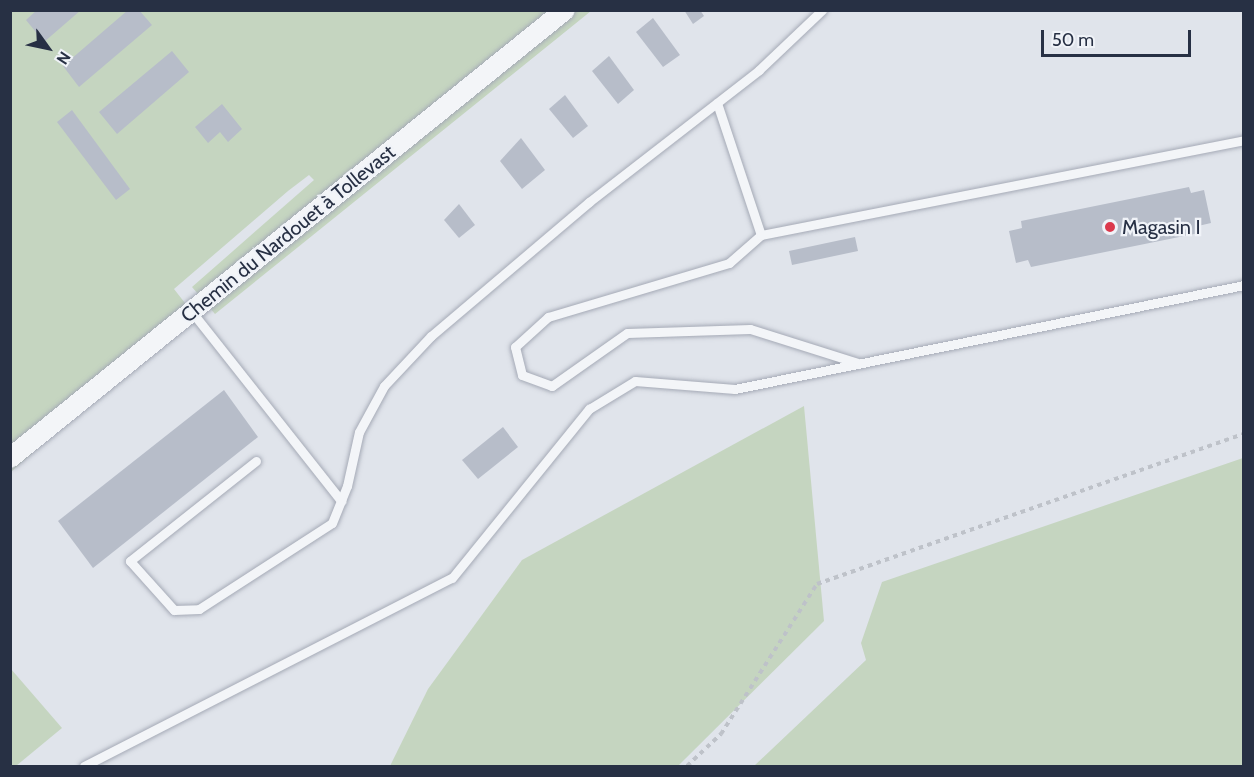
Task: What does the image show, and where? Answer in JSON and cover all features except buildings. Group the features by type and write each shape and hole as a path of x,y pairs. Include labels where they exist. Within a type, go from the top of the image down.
{"street":[{"name":"Chemin du Nardouet à Tollevast","path":"10,458 565,10"}],"lane":[{"path":"256,461 130,561 174,610 198,609 309,542 332,523 341,501 359,432 384,386 431,336 717,103 822,10"},
{"path":"717,103 761,235"},
{"path":"860,364 750,329 627,333 552,386 522,375 515,347 548,317 729,263 761,235 1244,140"},
{"path":"84,766 452,578 589,409 635,381 735,389 1244,285"},
{"path":"192,312 341,501"}],"path":[{"path":"687,766 721,734 817,584 1244,434"}],"green space":[{"path":"11,11 591,11 215,314 192,287 314,180 309,175 288,191 174,289 192,312 11,472"},
{"path":"804,406 824,621 678,766 390,766 428,689 522,560"},
{"path":"1243,458 1243,766 754,766 866,660 861,643 882,582"},
{"path":"11,669 62,728 16,766 11,766"}],"place":[{"name":"Magasin I","path":"1110,227"}]}
